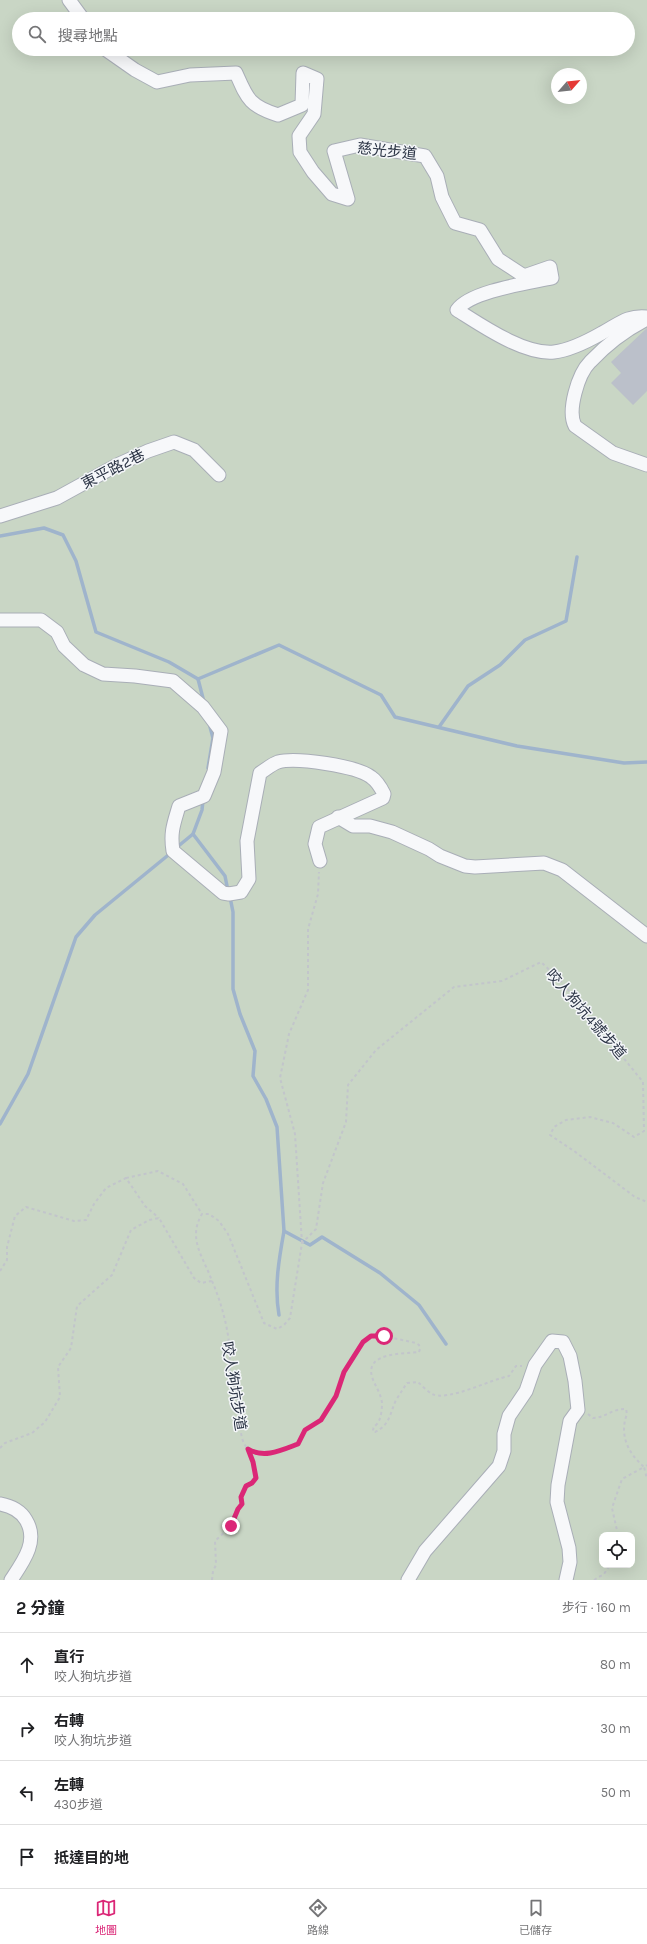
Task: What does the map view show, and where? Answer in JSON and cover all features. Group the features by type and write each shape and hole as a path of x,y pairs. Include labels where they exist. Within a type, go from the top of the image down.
{"street":[{"path":"68,0 77,12"},
{"name":"慈光步道","path":"115,56 135,70 157,82 190,75 236,73 248,100 267,112 278,115 302,105 303,73 317,79 314,114 299,136 300,152 312,172 332,194 348,199 334,151 360,145 425,156 437,176 442,197 455,223 480,230 498,260 524,276 550,267 552,278 479,295 461,304 457,310 488,330 530,349 553,352 574,347 630,317 647,318"},
{"path":"647,318 631,327 589,363 574,396 572,419 575,426 613,453 647,465"},
{"name":"東平路2巷","path":"0,516 56,498 117,465 148,451 174,442 194,450 219,475"},
{"path":"0,620 41,620 57,632 64,646 84,665 102,674 135,676 173,681 203,706 221,731 214,772 204,796 179,806 171,830 171,839 173,851 223,892 229,894 241,892 249,879 248,841 260,773 278,762 311,762 337,765 371,776 381,787 384,794 383,798 338,817 319,827 316,844 320,861"},
{"path":"338,817 352,826 370,826 392,832 423,846 440,856 465,866 475,867 544,863 562,870 647,936"},
{"path":"408,1580 425,1551 499,1466 504,1451 504,1434 509,1416 526,1391 538,1360 552,1341 563,1342 567,1348 576,1381 578,1410 570,1422 558,1485 557,1502 569,1548 570,1562 566,1580"},
{"path":"0,1504 11,1506 22,1514 31,1533 30,1545 26,1556 11,1580"}],"path":[{"path":"0,1271 7,1260 7,1247 15,1216 26,1207 74,1221 86,1220 94,1204 106,1188 126,1178 158,1171 183,1184 202,1214 209,1214 218,1221 228,1234 264,1323 277,1329 284,1325 290,1318 302,1243 295,1134 280,1078 289,1034 308,990 308,929 318,894 320,861"},
{"name":"咬人狗坑4號步道","path":"302,1243 316,1229 323,1183 346,1122 348,1085 376,1050 454,987 502,981 540,962 560,980 643,1082 644,1131 634,1137 613,1123 590,1117 566,1120 554,1127 550,1135 635,1197 647,1202"},
{"path":"126,1178 145,1206 159,1218 194,1278 201,1283 212,1281"},
{"name":"咬人狗坑步道","path":"202,1214 197,1223 196,1238 199,1253 219,1297 230,1354 230,1373 240,1408 242,1438 248,1449 254,1453 264,1454 279,1451 298,1444 305,1430 321,1420 336,1396 344,1372 363,1342 371,1336 384,1336 416,1343 419,1345 420,1349 419,1352 383,1356 374,1362 372,1377 380,1392 382,1412 373,1429 373,1432 384,1427 407,1383 418,1382 433,1394 442,1396 477,1388 495,1379 509,1376 516,1366 538,1360"},
{"path":"0,1448 5,1443 32,1433 45,1422 60,1397 58,1368 71,1348 77,1306 112,1274 131,1230 149,1220 159,1218"},
{"path":"578,1410 586,1412 593,1418 600,1418 618,1408 626,1409 627,1414 624,1423 624,1432 627,1444 631,1453 644,1467 647,1479"},
{"path":"212,1580 213,1571 216,1565 215,1541 231,1526 238,1509 242,1504 241,1497 246,1486 252,1483 256,1478 253,1462 248,1449"},
{"path":"617,1532 612,1508 622,1479 647,1465"},
{"path":"594,1580 604,1574 608,1568"}],"green space":[{"path":"0,0 647,0 647,1580 0,1580"}],"building":[{"path":"647,328 647,391 633,405 611,383 621,373 611,362"}],"waterway":[{"path":"0,536 44,528 63,535 76,561 96,632 169,662 198,679 279,645 381,695 395,717 517,746 624,763 647,762"},
{"path":"439,727 468,686 500,665 525,640 566,621 577,557"},
{"path":"198,679 204,702"},
{"path":"208,768 213,738 209,723"},
{"path":"203,800 202,810 193,834 225,876 228,891"},
{"path":"176,848 193,834"},
{"path":"0,1124 28,1074 76,937 95,915 172,852"},
{"path":"230,897 233,912 233,989 240,1014 255,1051 253,1076 266,1099 277,1127 284,1231 310,1245 322,1237 380,1273 419,1305 446,1344"},
{"path":"279,1315 277,1284 284,1231"}],"route":[{"path":"231,1526 234,1516 242,1504 241,1497 246,1486 252,1483 256,1478 253,1462 248,1449 254,1453 264,1454 279,1451 298,1444 305,1430 321,1420 336,1396 344,1372 363,1342 371,1336 384,1336"}]}
